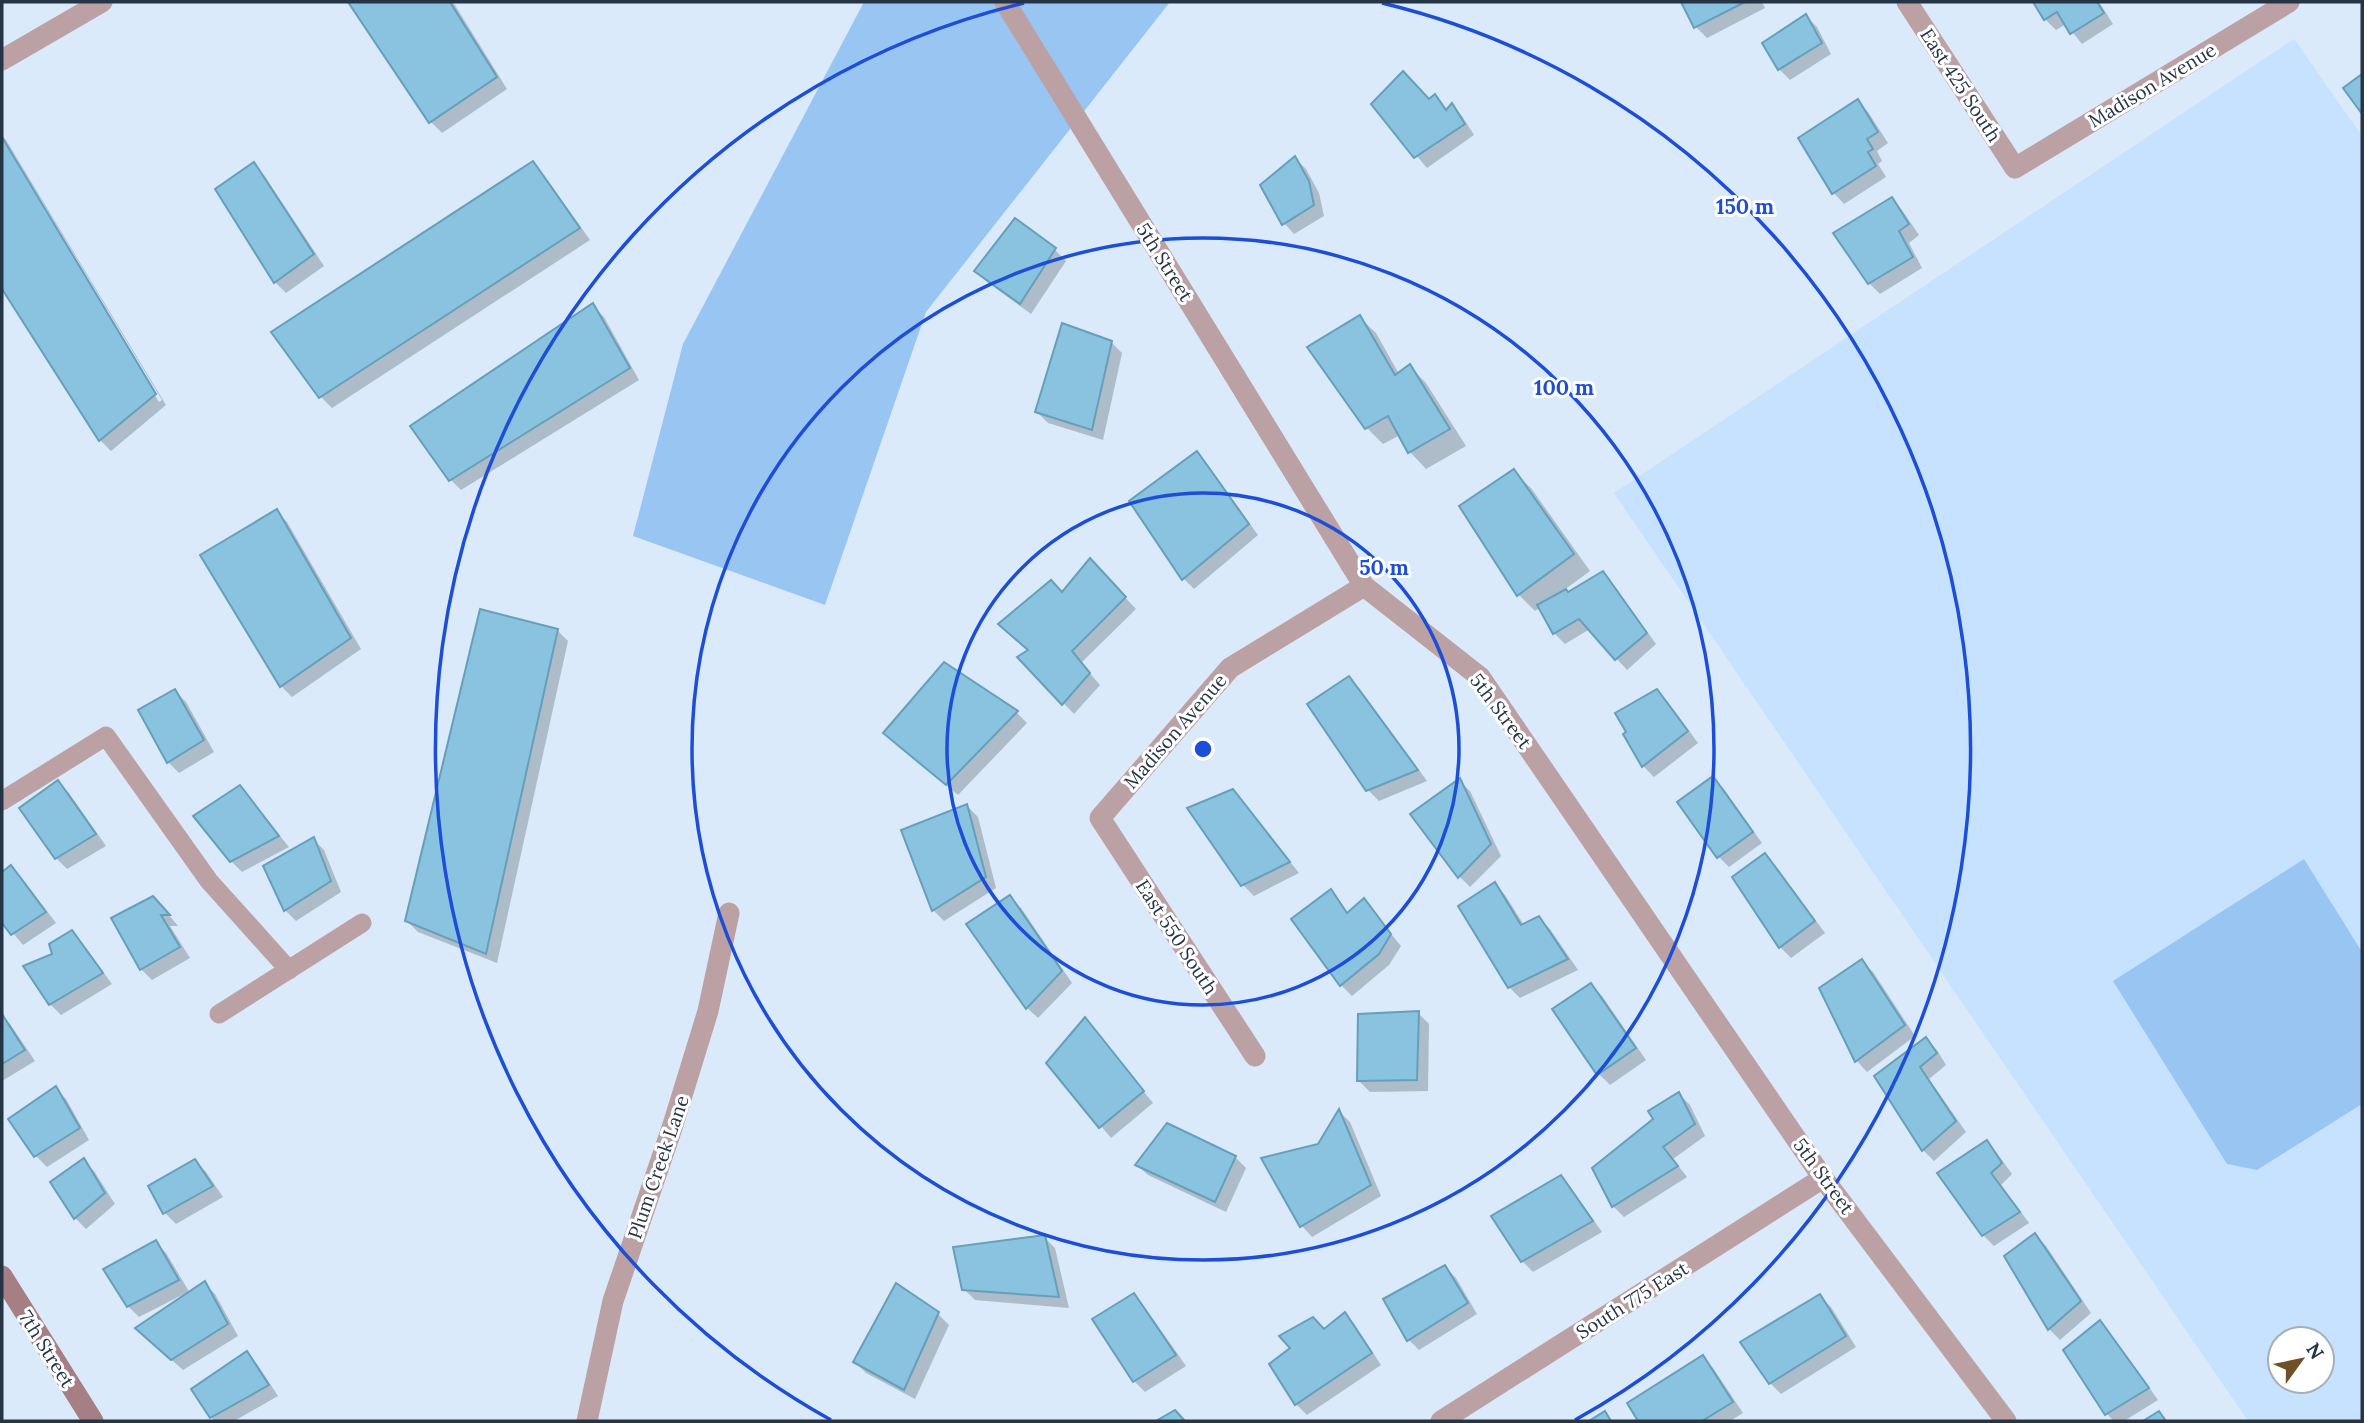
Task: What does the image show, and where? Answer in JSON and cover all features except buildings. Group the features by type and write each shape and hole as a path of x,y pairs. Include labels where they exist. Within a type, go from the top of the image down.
{"street":[{"path":"2,60 102,2"},
{"name":"5th Street","path":"1005,2 1364,586 1480,677 1823,1178 2006,1421"},
{"name":"East 425 South","path":"1907,2 2015,168"},
{"name":"Madison Avenue","path":"2015,168 2289,2"},
{"name":"Madison Avenue","path":"1100,818 1230,668 1364,586"},
{"name":"East 550 South","path":"1100,818 1255,1056"},
{"name":"Plum Creek Lane","path":"587,1421 613,1301 673,1128 708,1011 729,913"},
{"name":"South 775 East","path":"1441,1421 1823,1178"},
{"name":"7th Street","path":"2,1276 93,1421"}],"lane":[{"path":"2,801 106,736 209,881 289,970"},
{"path":"219,1014 362,923"}],"shaded area":[{"path":"864,2 1170,2 926,312 825,605 633,536 683,344"},
{"path":"2294,39 2362,136 2362,1421 2248,1421 1614,493"},
{"path":"2304,859 2362,952 2362,1104 2257,1170 2227,1164 2113,981"}]}
